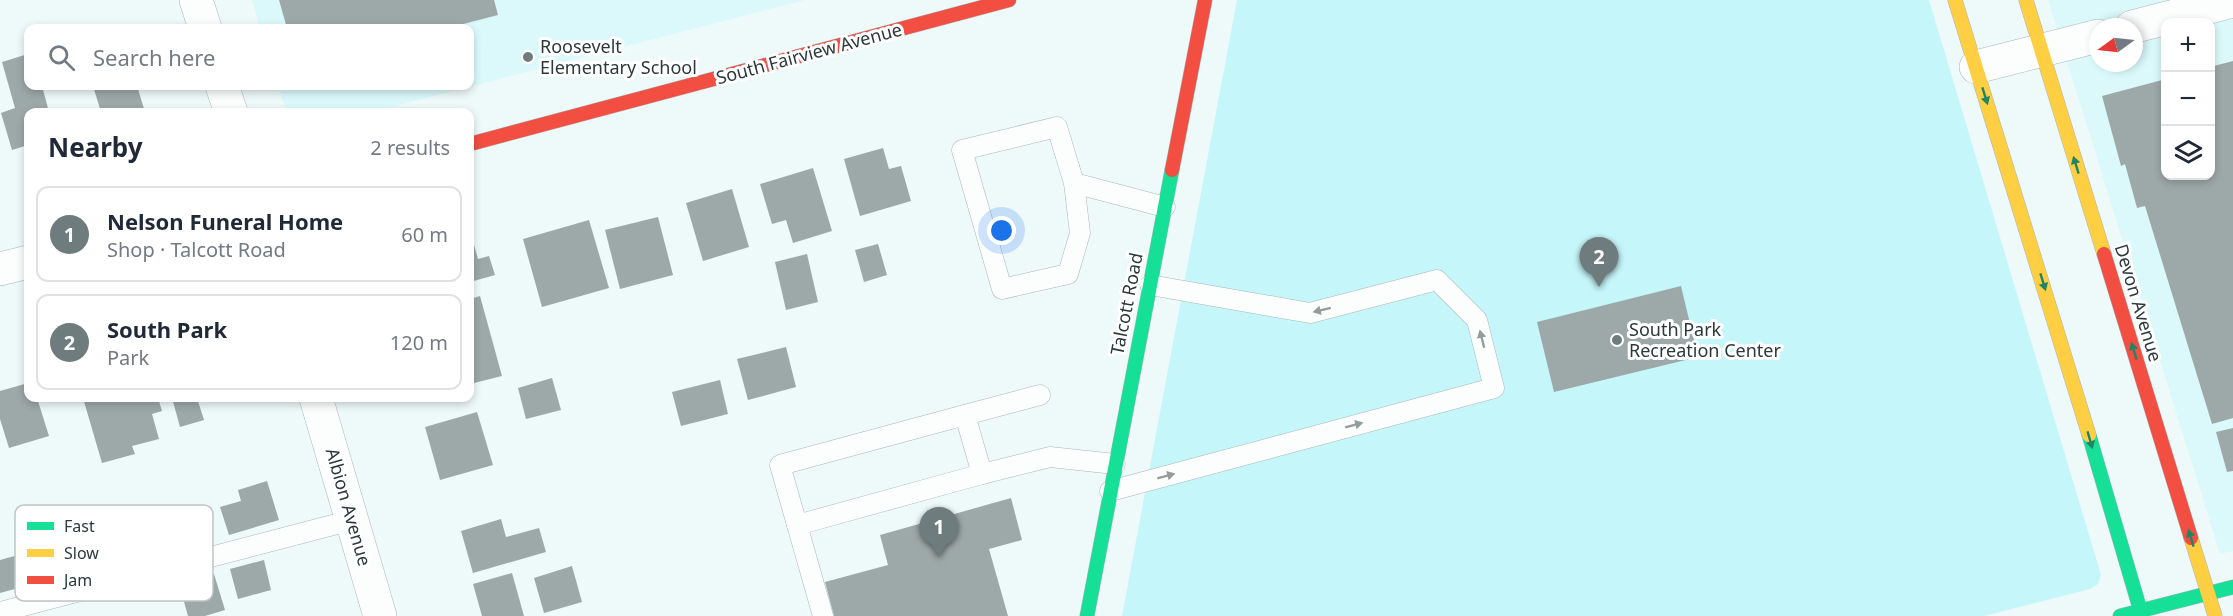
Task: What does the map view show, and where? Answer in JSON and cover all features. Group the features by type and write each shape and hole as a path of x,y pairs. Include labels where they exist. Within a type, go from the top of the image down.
{"street":[{"path":"196,0 204,24"},
{"name":"South Fairview Avenue","path":"474,143 1009,0"},
{"name":"Talcott Road","path":"1087,616 1205,0"},
{"path":"1955,0 2074,384 2141,614"},
{"name":"Devon Avenue","path":"2025,0 2215,616"},
{"path":"2143,24 2218,3"},
{"path":"1976,67 2089,38"},
{"path":"223,90 230,108"},
{"path":"0,269 24,263"},
{"name":"Albion Avenue","path":"317,402 381,616"},
{"path":"2120,616 2141,614 2233,587"}],"lane":[{"path":"1057,127 1074,183 1080,233 1068,274 1002,289 963,150 1057,127"},
{"path":"1074,183 1165,207"},
{"path":"1110,491 1494,388 1477,320 1437,280 1310,313 1150,285"},
{"path":"823,616 780,465 1040,395"},
{"path":"965,415 982,474"},
{"path":"797,525 1050,457 1115,464"},
{"path":"213,556 352,520"},
{"path":"0,612 42,601"}],"shaded area":[{"name":"Roosevelt Elementary School","path":"252,0 805,0 474,86 474,24 259,24"},
{"path":"1237,0 1929,0 2101,575 2098,584 2090,589 1984,616 1122,616"},
{"path":"2048,0 2233,0 2233,551 2220,554"},
{"name":"Roosevelt Elementary School","path":"279,90 457,90 387,108 286,108"}],"building":[{"path":"279,0 494,0 498,15 463,24 286,24"},
{"path":"24,55 24,90 43,90 48,108 24,108 24,146 12,150 1,113 15,108 2,62"},
{"path":"2233,61 2233,418 2212,424 2145,206 2137,208 2125,164 2121,166 2102,96 2161,80 2161,180 2215,180 2215,66"},
{"path":"94,90 138,90 144,108 100,108"},
{"path":"883,148 889,169 901,166 911,201 860,216 844,159"},
{"path":"813,168 832,231 793,243 786,220 772,224 760,184"},
{"path":"732,189 749,247 703,261 686,203"},
{"path":"658,217 673,275 620,289 605,230"},
{"path":"589,220 609,288 542,307 523,239"},
{"path":"878,244 887,275 864,282 855,250"},
{"path":"474,245 478,259 489,256 495,275 474,281"},
{"path":"807,254 818,302 786,310 775,262"},
{"name":"South Park Recreation Center","path":"1681,286 1698,357 1554,392 1537,322"},
{"path":"480,296 502,376 474,383 474,298"},
{"path":"786,347 796,387 748,400 737,359"},
{"path":"552,378 561,410 526,419 518,388"},
{"path":"720,380 728,414 681,426 672,392"},
{"path":"24,384 24,402 38,402 49,436 9,448 0,419 0,391"},
{"path":"84,402 159,402 162,411 152,414 159,439 132,446 135,454 102,463"},
{"path":"173,402 198,402 204,420 180,427"},
{"path":"477,412 493,465 440,480 425,427"},
{"path":"2233,428 2233,471 2227,472 2216,432"},
{"path":"267,481 279,520 229,535 220,507 241,501 238,490"},
{"path":"1011,498 1022,540 989,549 1008,616 834,616 825,582 888,565 880,535"},
{"path":"501,519 506,537 539,528 546,552 473,573 461,531"},
{"path":"15,556 15,589 0,593 0,560"},
{"path":"264,560 271,590 238,599 230,569"},
{"path":"572,566 582,602 544,613 534,578"},
{"path":"512,573 524,616 482,616 473,584"},
{"path":"213,574 225,610 205,616 188,616 184,601 213,601"}],"traffic: fast":[{"path":"1087,616 1172,170"},
{"path":"2089,435 2142,616"},
{"path":"2120,616 2233,587"}],"traffic: slow":[{"path":"1955,0 2089,435"},
{"path":"2026,0 2104,254"},
{"path":"2191,538 2215,616"}],"traffic: jam":[{"path":"474,143 1009,0"},
{"path":"1172,170 1205,0"},
{"path":"2104,254 2191,538"}],"place":[{"name":"Roosevelt Elementary School","path":"528,57"},
{"name":"South Park","path":"1599,287"},
{"name":"South Park Recreation Center","path":"1617,340"},
{"name":"Nelson Funeral Home","path":"939,557"}]}
